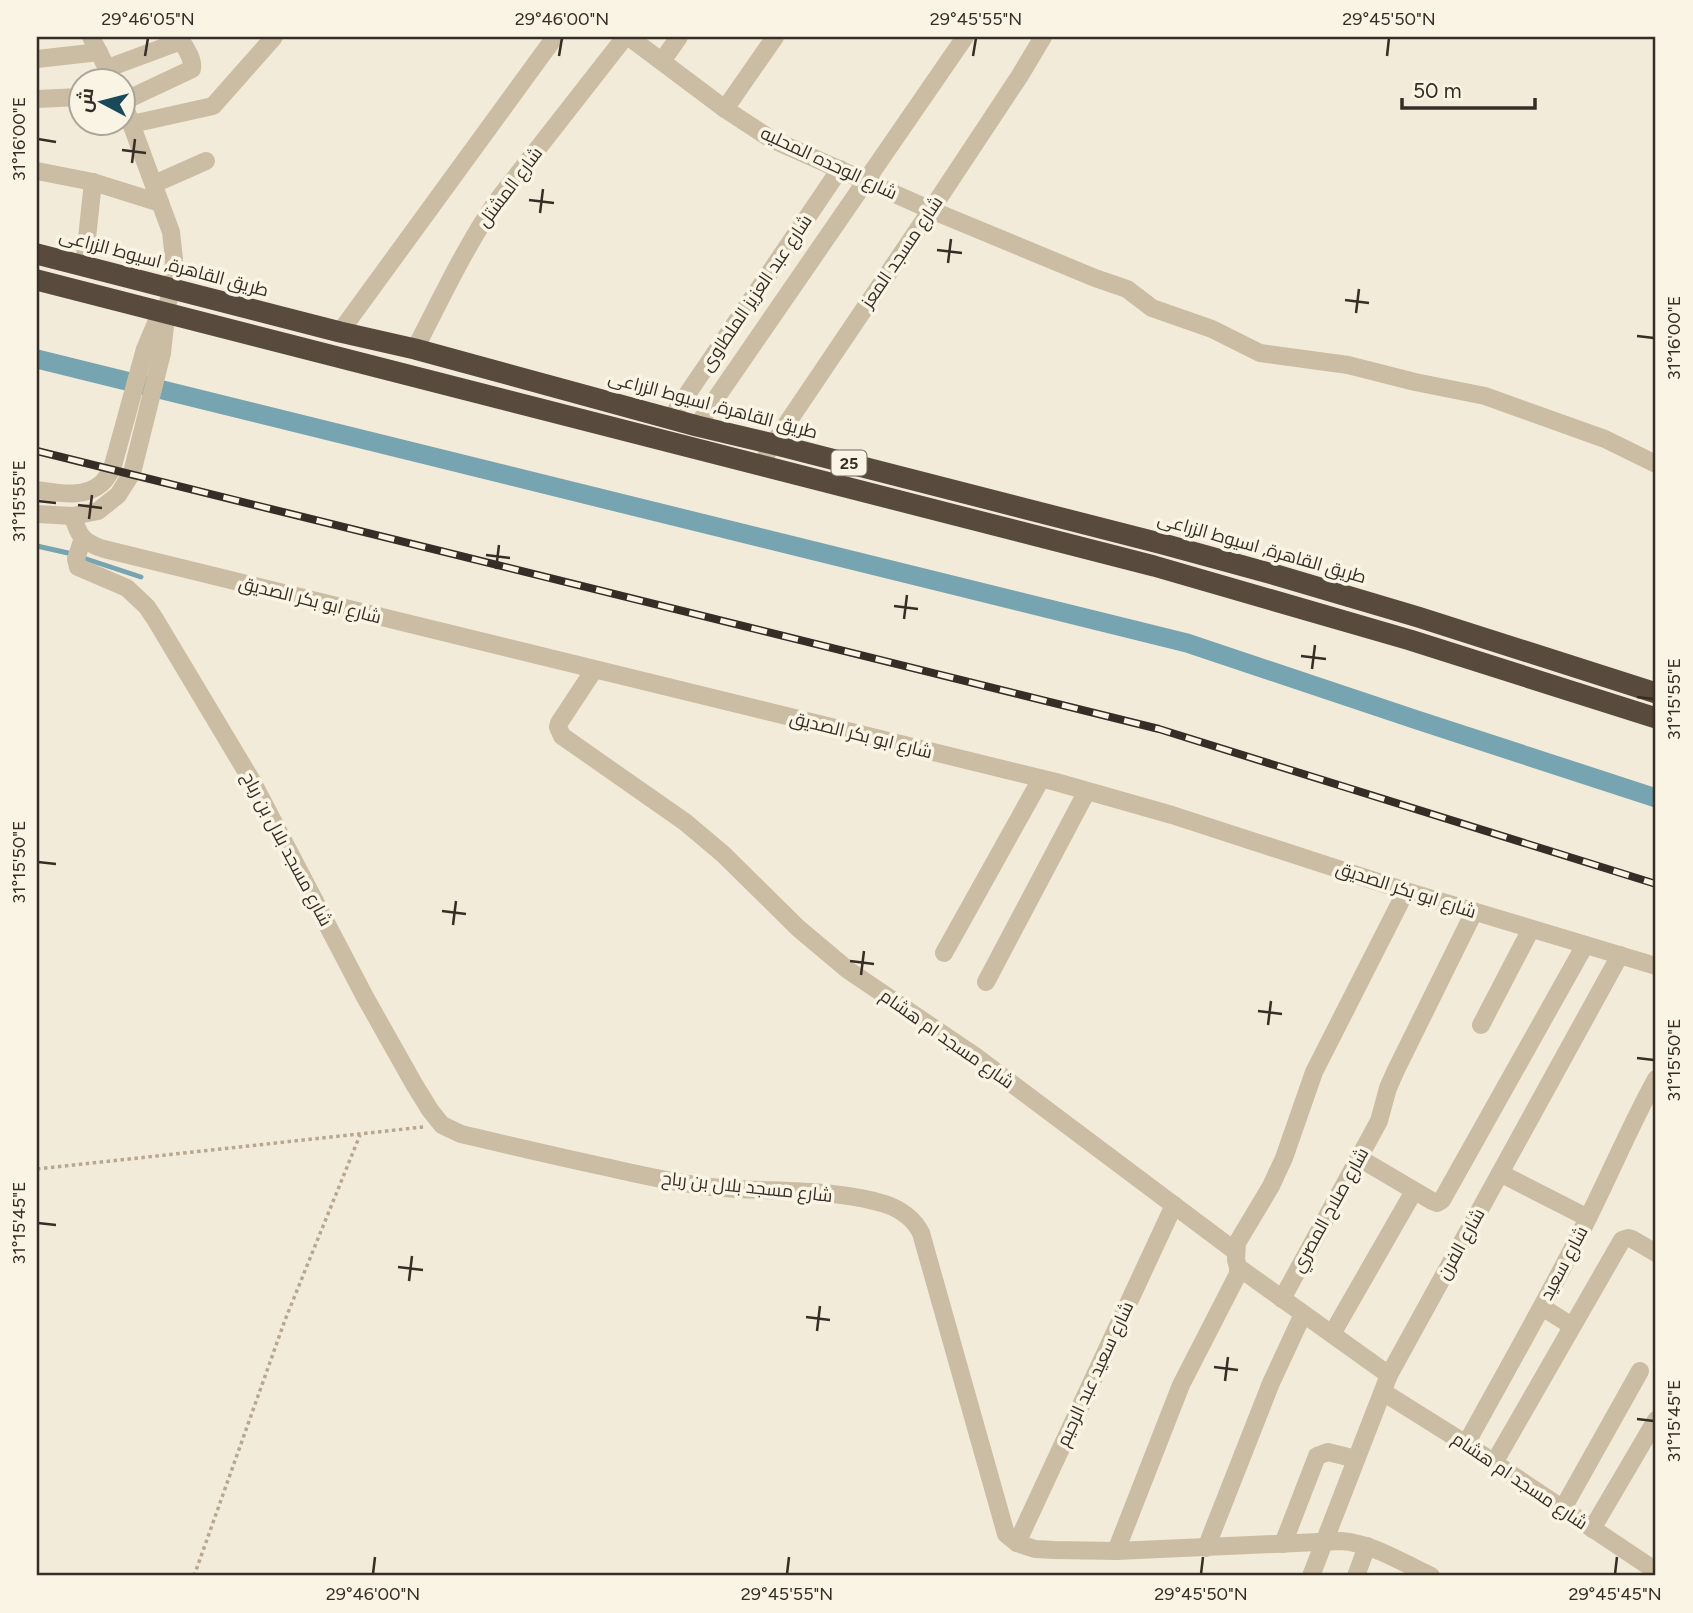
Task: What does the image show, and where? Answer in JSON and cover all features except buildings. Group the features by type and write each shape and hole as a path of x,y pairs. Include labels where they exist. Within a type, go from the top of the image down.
{"highway":[{"name":"طريق القاهرة, اسيوط الزراعى","path":"37,254 415,349 698,426 1163,544 1490,639 1656,693"},
{"name":"25","path":"37,279 1141,563 1483,663 1656,718"},
{"path":"1270,599 1276,575"},
{"path":"1483,663 1490,639"}],"street":[{"path":"136,123 213,106 274,37"},
{"path":"340,332 555,37"},
{"name":"شارع الوحده المحليه","path":"627,37 725,110 771,139 930,210 1084,274 1119,285 1152,307 1212,329 1260,353 1348,365 1485,396 1605,439 1656,464"},
{"name":"شارع المشتل","path":"415,349 457,266 496,202 627,37"},
{"path":"662,61 679,37"},
{"path":"725,110 775,37"},
{"path":"698,426 965,37"},
{"name":"شارع مسجد المعز","path":"760,465 1043,37"},
{"path":"37,60 103,59 180,39 192,60 192,69 136,94"},
{"path":"37,99 66,98"},
{"path":"37,514 73,516 98,511 118,495 132,474 137,459 156,323 164,312 172,289 174,259 171,232 136,135"},
{"path":"154,184 206,161"},
{"name":"شارع عبد العزيز الملطاوى","path":"671,418 840,169"},
{"path":"37,170 93,182 160,203"},
{"path":"84,266 93,182"},
{"path":"37,490 67,494 85,492 101,484 112,470 154,351"},
{"path":"73,516 79,549"},
{"name":"شارع ابو بكر الصديق","path":"79,549 92,545 1087,791 1656,967"},
{"name":"شارع مسجد بلال بن رباح","path":"79,549 76,563 82,569 127,588 148,607 252,781 365,998 414,1084 442,1125 461,1134 662,1180 710,1187 861,1199 887,1205 907,1215 917,1225 1006,1534 1017,1544"},
{"name":"شارع مسجد ام هشام","path":"594,670 559,723 562,736 685,822 723,854 798,928 848,970 975,1056 1174,1205 1282,1298 1332,1334 1386,1384 1466,1444 1649,1571"},
{"path":"944,953 1041,779"},
{"path":"986,982 1087,791"},
{"path":"1116,1551 1181,1385 1238,1274 1237,1259 1241,1236 1271,1186 1284,1158 1314,1072 1406,891"},
{"name":"شارع صلاح المصري","path":"1282,1298 1379,1121 1396,1070 1474,912"},
{"path":"1481,1025 1531,929"},
{"path":"1359,1158 1434,1203 1442,1200 1585,945"},
{"name":"شارع الفرن","path":"1311,1576 1386,1384 1620,956"},
{"name":"شارع سعيد","path":"1466,1444 1542,1307 1656,1079"},
{"path":"1500,1173 1588,1218"},
{"path":"1332,1334 1414,1191"},
{"name":"شارع سعيد عبد الرحيم","path":"1017,1544 1174,1205"},
{"path":"1494,1463 1622,1240 1632,1238 1656,1253"},
{"path":"1542,1307 1572,1326"},
{"path":"1206,1548 1270,1383 1303,1314"},
{"path":"1562,1510 1640,1371"},
{"path":"1591,1529 1656,1420"},
{"path":"1283,1544 1317,1456 1328,1452 1356,1459"},
{"path":"1017,1544 1035,1549 1116,1551 1354,1542 1422,1574"},
{"path":"1356,1576 1367,1546"}],"path":[{"path":"37,1169 442,1125"},
{"path":"194,1576 285,1320 360,1135"}],"waterway":[{"path":"37,359 1187,643 1656,798"},
{"path":"37,546 68,553 141,577"}],"railway":[{"path":"37,451 1159,729 1656,884"}]}
